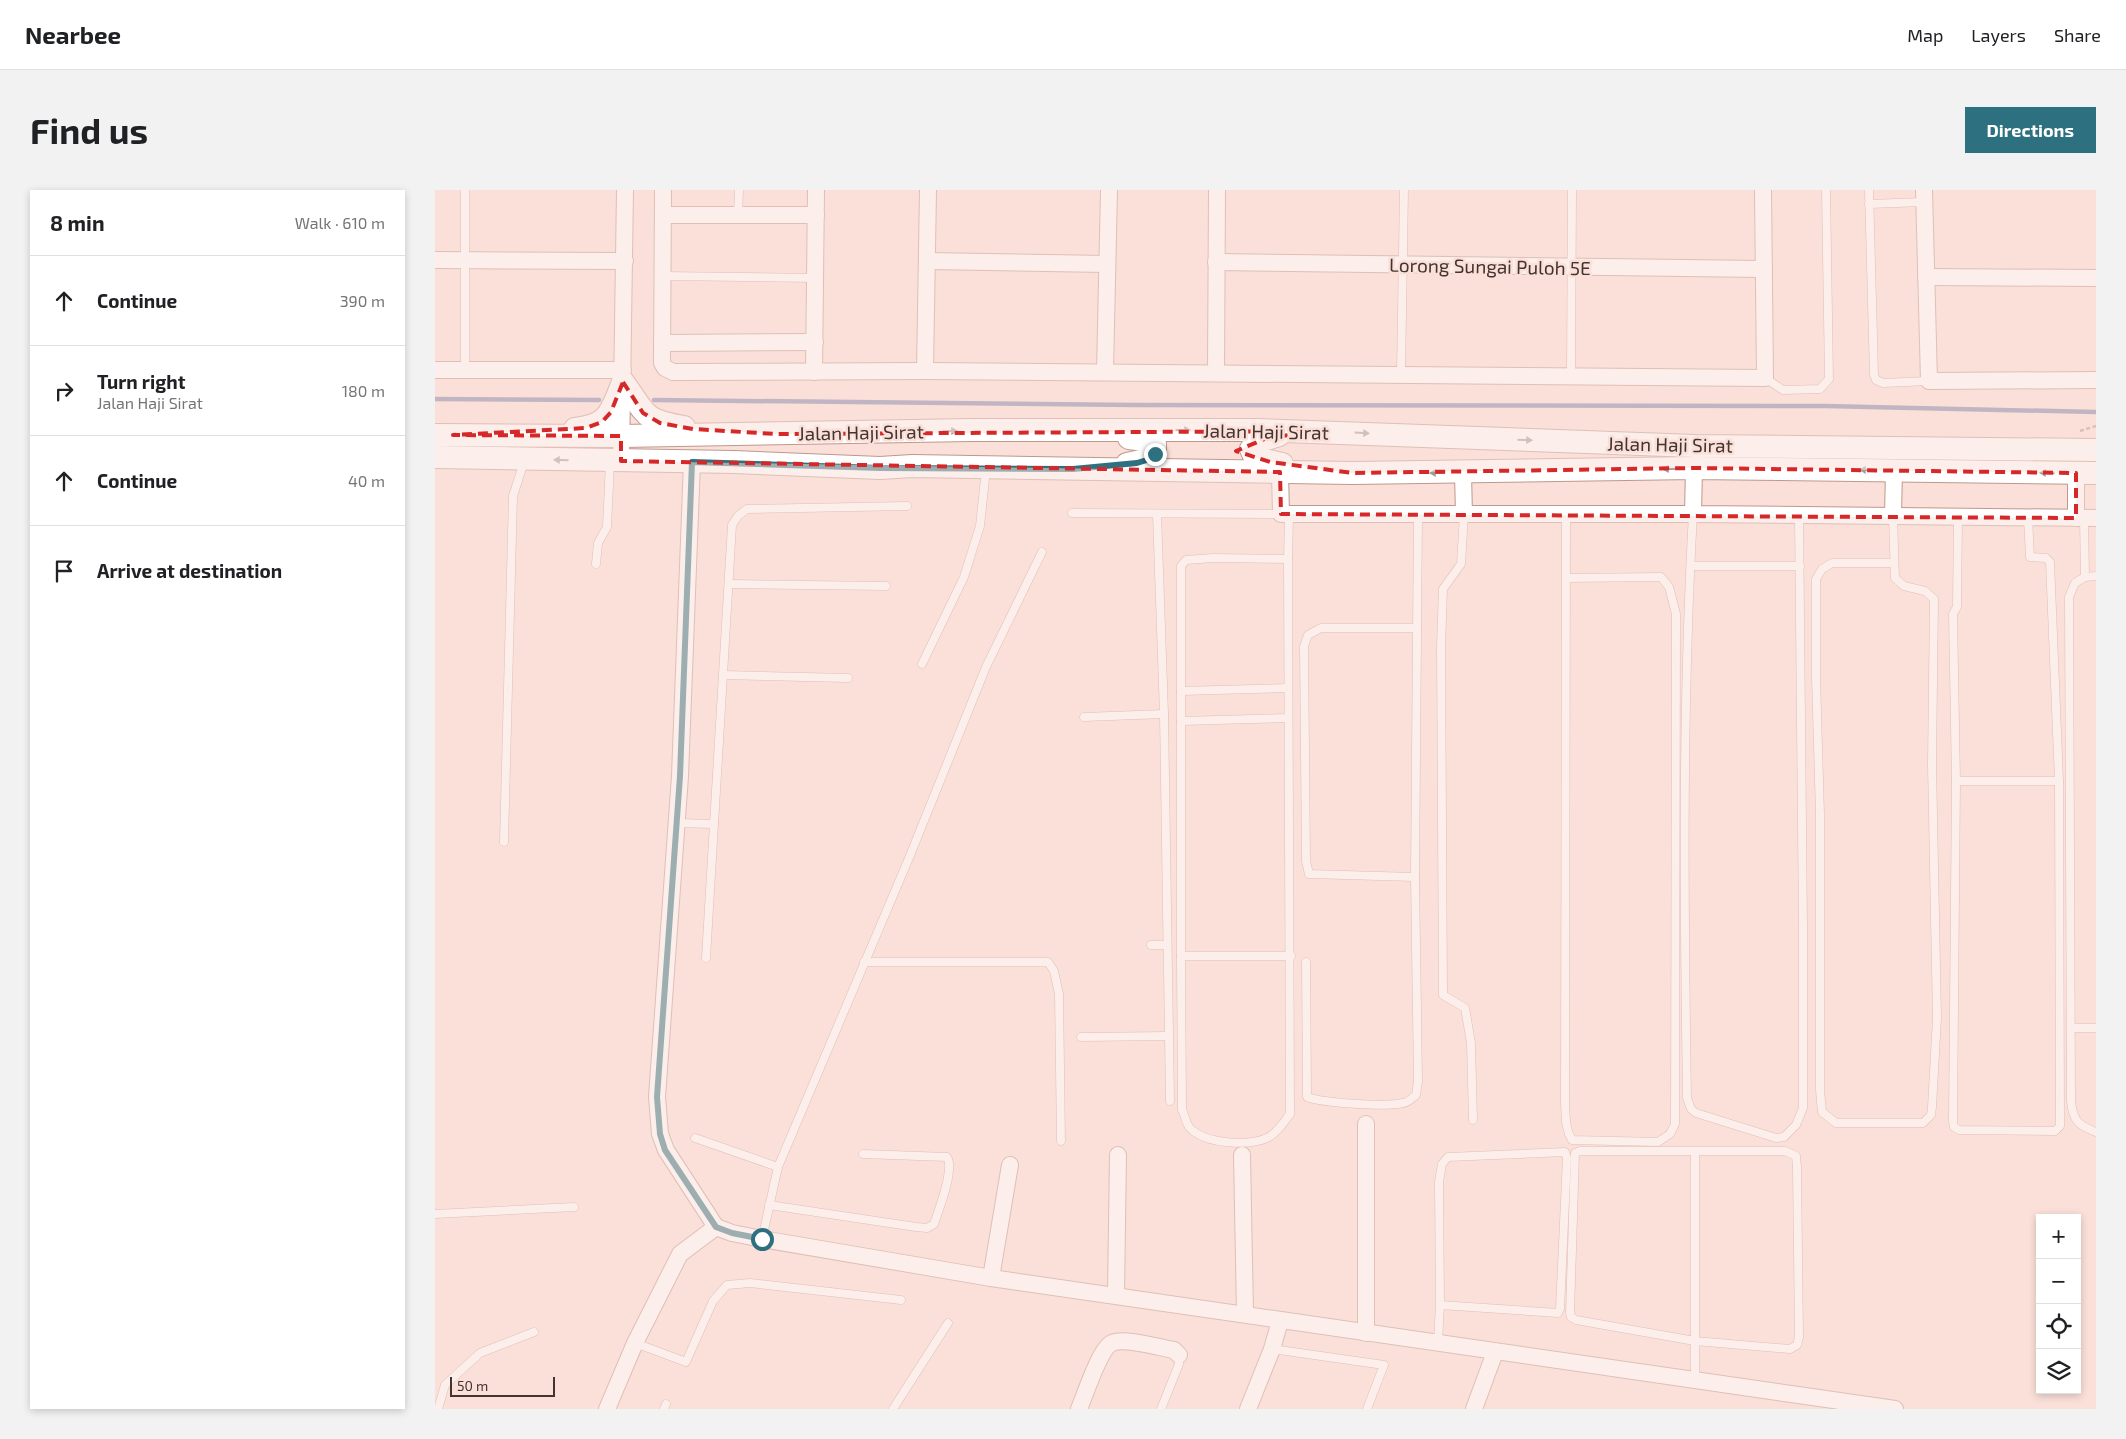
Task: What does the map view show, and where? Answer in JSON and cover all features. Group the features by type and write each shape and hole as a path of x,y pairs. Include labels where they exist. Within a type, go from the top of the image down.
{"main road":[{"path":"623,376 643,414 660,424 693,429 776,434"},
{"path":"444,435 587,428 602,422 611,412 623,376"},
{"path":"1068,430 1145,440 1155,444 1156,449 1150,459 1137,463 1073,469"},
{"name":"Jalan Haji Sirat","path":"444,435 621,436 1068,430 1321,431 1695,446 2096,450"},
{"path":"1321,431 1267,438 1257,442 1251,449 1255,458 1270,462 1353,473"},
{"name":"Jalan Haji Sirat","path":"435,458 692,462 880,468 1353,473 1694,468 2086,473"}],"street":[{"path":"615,461 621,436 625,190"},
{"path":"663,190 662,363 665,368 673,372 925,370 1765,378 1763,190"},
{"path":"814,372 816,190"},
{"path":"925,370 928,190"},
{"path":"1105,372 1109,190"},
{"path":"1216,373 1217,190"},
{"path":"1924,196 1929,381 2096,380"},
{"path":"663,215 816,215"},
{"path":"435,260 625,261"},
{"path":"927,261 1107,264"},
{"name":"Lorong Sungai Puloh 5E","path":"1216,262 1764,269"},
{"path":"1926,277 2096,278"},
{"path":"662,343 815,342"},
{"path":"435,370 623,376"},
{"path":"692,462 677,823 657,1097 660,1134 665,1150 716,1227 732,1233 762,1239 991,1278 1245,1314 1280,1321 1438,1342 1495,1352 1695,1379 1865,1407 1895,1409"},
{"path":"1693,514 1694,468"},
{"path":"1893,516 1895,470"},
{"path":"1280,472 1285,514 1693,514 2028,518 2085,518 2086,473"},
{"path":"1463,472 1464,515"},
{"path":"1366,1124 1367,1332"},
{"path":"1116,1295 1118,1155"},
{"path":"1242,1155 1245,1314"},
{"path":"991,1278 1010,1165"},
{"path":"607,1409 635,1343 680,1254 716,1227"},
{"path":"1248,1409 1272,1349 1280,1321"},
{"path":"1079,1409 1104,1351 1112,1343 1123,1341 1174,1350 1179,1355"},
{"path":"1474,1409 1495,1352"}],"lane":[{"path":"465,190 465,370"},
{"path":"738,215 739,190"},
{"path":"1401,375 1404,190"},
{"path":"1571,376 1572,190"},
{"path":"1765,378 1783,390 1821,389 1829,378 1825,190"},
{"path":"1869,190 1876,380 1883,383 1929,381"},
{"path":"1869,204 1924,196"},
{"path":"662,276 815,278"},
{"path":"504,842 513,496 525,460"},
{"path":"596,564 598,543 607,527 615,461"},
{"path":"922,664 964,577 980,526 986,468"},
{"path":"706,958 732,525 738,516 747,509 907,506"},
{"path":"1072,514 1285,514 1288,559 1291,956 1290,1114 1270,1136 1254,1143 1227,1142 1203,1138 1189,1127 1183,1110 1181,566 1186,560 1213,558 1288,559"},
{"path":"1157,514 1164,714 1166,945 1170,1101"},
{"path":"1566,514 1566,1126 1572,1140 1659,1142 1670,1134 1675,1124 1676,614 1669,587 1661,577 1567,578"},
{"path":"1693,514 1687,671 1684,923 1687,1098 1691,1109 1697,1113 1776,1138 1784,1138 1796,1125 1803,1108 1799,516"},
{"path":"1306,962 1307,1097 1315,1100 1349,1103 1405,1103 1416,1095 1418,1081 1415,877 1418,515"},
{"path":"1464,515 1461,564 1443,589 1441,646 1443,995 1465,1008 1471,1043 1473,1120"},
{"path":"1893,516 1895,578 1904,586 1925,591 1934,599 1932,764 1937,1018 1932,1107 1931,1115 1923,1123 1836,1124 1822,1112 1820,1090 1820,816 1816,676 1816,579 1822,568 1831,563 1894,563"},
{"path":"1958,517 1957,607 1953,614 1956,781 1953,1121 1954,1126 1959,1130 2055,1131 2060,1126 2059,781 2050,562 2046,558 2031,557 2028,518"},
{"path":"2085,518 2085,577"},
{"path":"762,1239 778,1167 909,858 985,667 1041,552"},
{"path":"1691,566 1800,566"},
{"path":"2096,576 2085,577 2075,583 2069,597 2071,1101 2073,1114 2081,1126 2096,1132"},
{"path":"729,584 887,586"},
{"path":"1415,877 1309,874 1306,861 1304,646 1308,635 1321,628 1417,628"},
{"path":"723,675 848,678"},
{"path":"1181,691 1288,688"},
{"path":"1084,717 1164,714"},
{"path":"1181,721 1288,718"},
{"path":"1956,781 2059,781"},
{"path":"677,823 714,824"},
{"path":"1151,945 1166,945"},
{"path":"1181,956 1291,956"},
{"path":"864,962 1048,962 1054,971 1059,994 1061,1141"},
{"path":"2072,1028 2096,1028"},
{"path":"1081,1037 1168,1036"},
{"path":"695,1138 778,1167"},
{"path":"1580,1151 1785,1151 1796,1156 1799,1337 1797,1345 1790,1349 1695,1341 1576,1320 1571,1317 1575,1153 1580,1151"},
{"path":"1438,1342 1440,1305 1439,1182 1442,1164 1448,1157 1565,1152 1567,1167 1560,1309 1558,1313 1440,1305"},
{"path":"1695,1152 1695,1379"},
{"path":"769,1205 916,1227 927,1228 935,1224 949,1171 950,1161 947,1157 863,1154"},
{"path":"435,1214 575,1207"},
{"path":"635,1343 686,1362 713,1301 727,1285 750,1283 901,1300"},
{"path":"893,1409 948,1324"},
{"path":"438,1409 445,1385 480,1353 534,1332"},
{"path":"1272,1349 1384,1365 1367,1409"},
{"path":"1161,1409 1179,1364 1179,1355"}],"highlighted area":[{"path":"623,382 643,413 660,423 693,429 776,434 1321,431 1267,438 1236,451 1270,462 1353,473 1694,468 2076,473 2076,518 1281,514 1280,472 621,461 621,436 453,435 586,428 602,422 611,412"}],"waterway":[{"path":"435,399 599,400"},
{"path":"654,400 1135,405 1825,406 2096,412"}],"route":[{"path":"762,1239 732,1233 716,1227 665,1150 660,1134 657,1097 680,776 692,462 880,468 912,466 1073,469 1137,463 1150,459 1155,454"}]}
